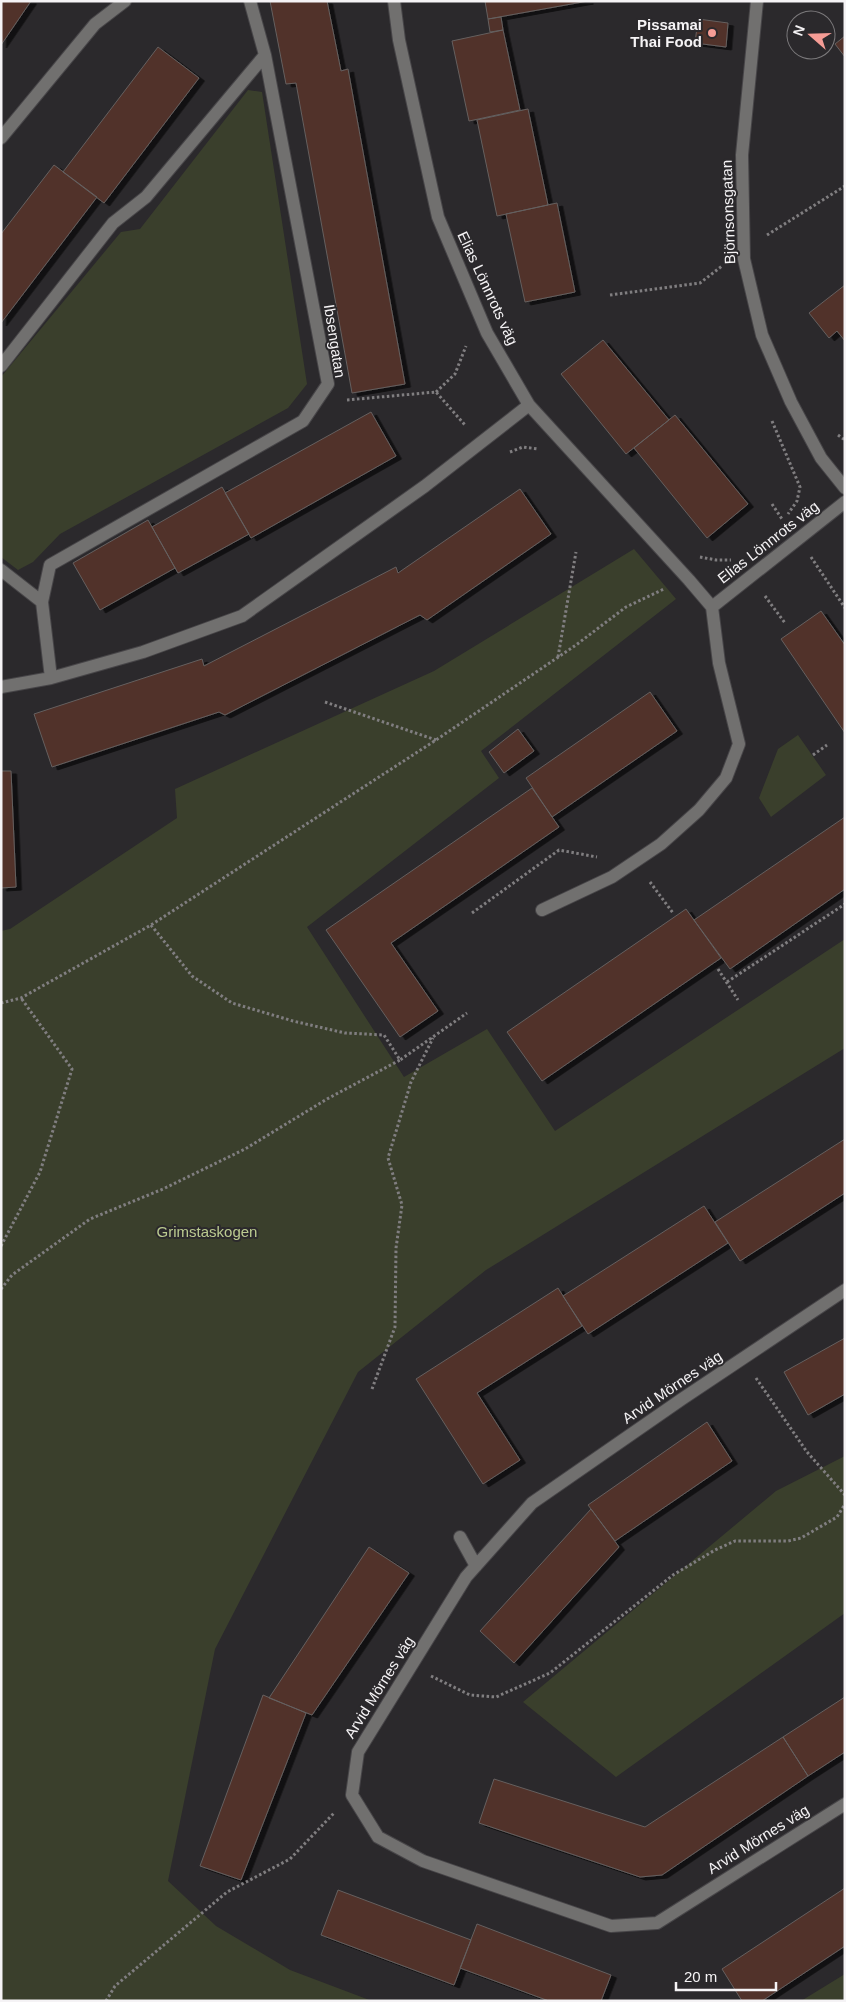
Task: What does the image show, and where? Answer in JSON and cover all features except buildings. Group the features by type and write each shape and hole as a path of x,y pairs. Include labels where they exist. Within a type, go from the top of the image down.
{"street":[{"path":"1,138 95,24 125,1"},
{"name":"Ibsengatan","path":"51,678 42,602 50,565 303,421 328,384 265,55 250,1"},
{"name":"Elias Lönnrots väg","path":"394,1 399,40 438,217 487,333 530,405 712,607 845,502"},
{"name":"Björnsonsgatan","path":"757,1 742,156 744,259 762,335 791,402 822,458 845,488"},
{"path":"1,366 113,222 146,197 265,55"},
{"path":"1,687 51,678 143,652 242,616 425,486 530,405"},
{"path":"1,570 42,602"},
{"path":"542,910 612,877 661,844 699,810 726,778 739,744 719,663 712,607"},
{"name":"Arvid Mörnes väg","path":"845,1290 682,1399 532,1503 466,1577 358,1752 352,1795 378,1837 423,1861 611,1926 657,1923 845,1804"},
{"path":"460,1537 476,1566"}],"path":[{"path":"764,227 764,236 845,186"},
{"path":"610,296 700,282 724,264"},
{"path":"315,403 436,392 455,374 478,312"},
{"path":"436,392 481,442"},
{"path":"836,432 845,440"},
{"path":"508,453 523,448 546,450"},
{"path":"772,504 782,519"},
{"path":"558,658 576,552"},
{"path":"808,553 845,608"},
{"path":"696,556 716,560 731,560 739,554"},
{"path":"1,1003 21,998 151,925 436,740 558,658 626,607 669,586"},
{"path":"764,595 785,624"},
{"path":"326,702 436,740"},
{"path":"813,755 827,745"},
{"path":"472,913 559,850 601,857"},
{"path":"650,882 673,913"},
{"path":"727,982 845,904"},
{"path":"151,925 192,976 232,1003 293,1021 345,1033 384,1035 400,1060"},
{"path":"718,969 738,1000"},
{"path":"1,1246 40,1172 72,1069 21,998"},
{"path":"1,1288 12,1275 90,1218 163,1189 246,1149 327,1099 400,1060 467,1013"},
{"path":"372,1390 395,1327 396,1248 402,1206 388,1158 411,1082 434,1036"},
{"path":"755,1376 808,1452 845,1495"},
{"path":"430,1675 470,1695 496,1697 550,1672 673,1575 715,1550 735,1541 788,1541 800,1538 837,1517 845,1504"},
{"path":"106,2001 114,1986 227,1892 290,1859 352,1795"}],"green space":[{"path":"248,90 262,92 307,384 288,408 60,534 33,562 18,570 1,557 1,377 121,232 140,229"},
{"name":"Grimstaskogen","path":"634,549 676,599 481,751 499,778 307,927 404,1077 487,1029 555,1131 845,939 845,1048 486,1270 358,1372 215,1649 168,1881 216,1926 290,1970 372,2001 1,2001 1,931 10,929 177,818 175,789 434,671"},
{"path":"798,735 826,775 771,817 759,798 778,749"},
{"path":"845,1456 845,1613 616,1777 523,1702 776,1491"},
{"path":"845,1974 845,2001 801,2001"}],"place":[{"name":"Pissamai Thai Food","path":"712,33"}]}
